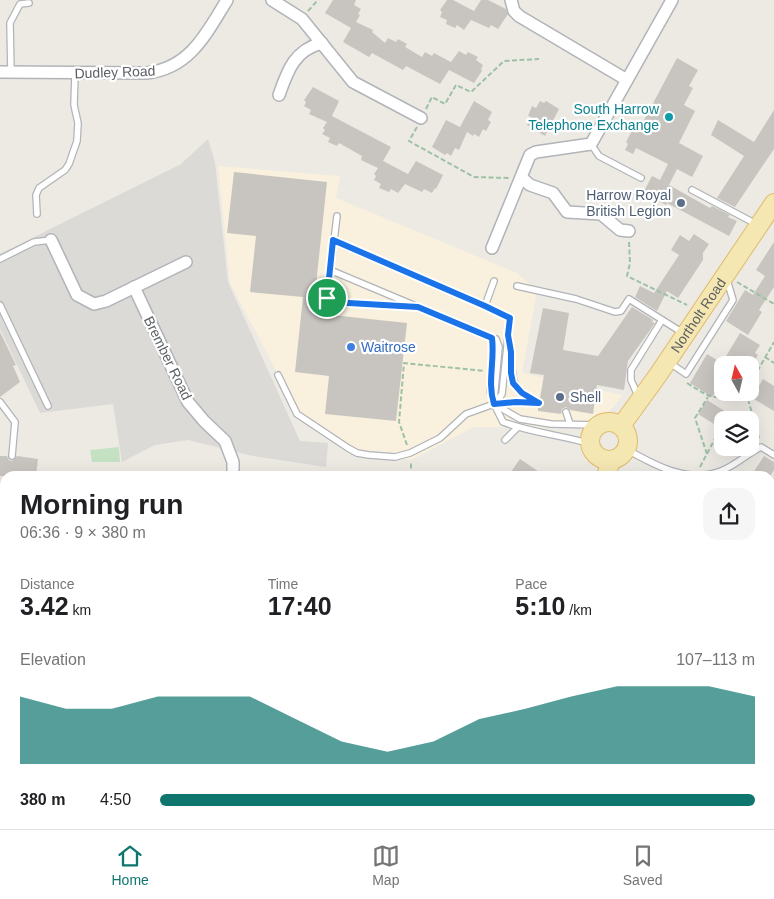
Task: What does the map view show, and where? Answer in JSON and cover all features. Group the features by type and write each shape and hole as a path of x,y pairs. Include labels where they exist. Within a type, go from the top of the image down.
{"main road":[{"name":"Northolt Road","path":"621,426 769,215"},
{"path":"614,423 621,426 628,437 626,449 608,468 592,450 591,438 594,431 600,425 614,423"}],"street":[{"name":"Dudley Road","path":"5,73 160,72 174,66 187,57 227,0"},
{"path":"272,0 302,19 353,82 421,118"},
{"path":"511,0 514,11 519,16 627,80"},
{"path":"492,248 530,155 536,152 591,144 672,0"},
{"path":"279,94 286,74 301,52 309,46 322,42"},
{"path":"522,178 530,185 553,193 566,212 601,214 620,230 629,231"},
{"path":"51,240 76,295 94,304 106,301 186,262"},
{"name":"Brember Road","path":"134,288 188,402 225,441 233,462 233,471"}],"lane":[{"path":"5,73 10,23 20,4 28,3"},
{"path":"37,214 36,195 39,188 64,170 69,164 77,141 78,132 74,105 76,74"},
{"path":"591,144 599,156 641,178"},
{"path":"692,190 769,215"},
{"path":"337,216 327,298 331,302 418,307"},
{"path":"0,259 34,242 51,240"},
{"path":"333,240 510,318 502,394 494,404"},
{"path":"330,270 494,338 508,337"},
{"path":"667,361 686,374 733,300 726,276"},
{"path":"485,306 494,282"},
{"path":"517,286 576,299 615,312 621,311 629,299 685,334"},
{"path":"0,305 48,406"},
{"path":"640,400 631,380 631,370 662,320"},
{"path":"278,375 297,414 357,453 369,456 394,457 410,454 440,438 466,414 494,404 516,402 539,403 522,393 513,383 508,337"},
{"path":"494,338 490,391 503,422 591,444"},
{"path":"494,338 499,347 494,404"},
{"path":"0,402 15,422 12,456"},
{"path":"494,404 520,419 551,424 600,425"},
{"path":"566,412 570,424"},
{"path":"506,440 518,427"},
{"path":"721,471 761,448 774,455"},
{"path":"626,449 672,471"}],"path":[{"path":"302,19 318,0"},
{"path":"522,178 474,177 409,141 432,97 444,104 456,85 471,92 504,61 539,60"},
{"path":"629,231 630,263 627,276 700,312"},
{"path":"726,276 774,304"},
{"path":"759,368 774,342"},
{"path":"765,357 774,363"},
{"path":"406,442 398,422 404,362 492,372"},
{"path":"685,382 708,396 714,398"},
{"path":"707,454 695,418 708,396"},
{"path":"748,401 761,448"},
{"path":"698,471 714,441"}],"shaded area":[{"path":"208,139 215,162 228,282 300,441 328,443 326,467 253,456 188,440 155,445 122,462 113,404 40,413 0,329 0,254 181,164"},
{"path":"218,166 340,176 336,198 517,273 537,291 522,373 622,395 599,422 573,428 474,427 411,460 349,454 300,416 230,283"}],"green space":[{"path":"119,447 120,462 92,462 90,450"}],"building":[{"path":"333,0 356,0 354,5 361,9 356,22 373,30 372,32 385,43 388,38 396,42 398,39 407,44 405,47 422,57 425,52 432,56 434,53 451,62 459,51 466,55 468,52 478,57 476,60 483,65 482,71 474,83 449,70 440,84 406,66 403,70 372,53 369,57 343,42 351,28 325,13"},
{"path":"447,0 453,0 474,11 481,0 488,0 506,9 508,14 498,29 491,25 489,28 471,20 464,30 457,25 455,28 446,24 447,20 440,17 442,12 440,10"},
{"name":"South Harrow Telephone Exchange","path":"677,58 698,70 689,86 693,88 684,105 695,111 679,143 703,156 692,177 677,169 669,185 710,208 712,206 730,215 728,217 737,221 729,236 667,203 666,205 643,193 652,176 660,180 668,164 636,148 633,154 625,150 628,144 626,142 636,123 641,126"},
{"path":"313,87 339,101 332,116 391,147 383,161 408,174 416,161 443,175 436,189 432,193 424,189 422,192 405,184 398,193 391,189 389,192 379,188 381,184 374,180 376,176 374,174 378,168 361,160 362,156 339,143 337,146 328,142 330,138 322,134 327,122 309,114 311,110 304,106 306,102 304,100"},
{"path":"474,101 492,112 488,120 491,122 486,131 483,129 479,137 467,132 459,150 455,148 451,156 447,153 445,155 432,147 446,120 460,127"},
{"path":"540,101 544,103 546,101 559,109 545,136 527,125 531,117 528,116 532,106 536,108"},
{"path":"774,110 774,149 735,207 717,198 744,156 711,135 718,120 754,142"},
{"path":"234,172 327,182 313,313 407,323 396,421 325,414 329,376 295,372 303,297 250,292 256,236 227,233"},
{"path":"694,234 709,244 703,253 703,260 678,298 667,291 657,311 635,297 640,286 654,293 679,255 671,250 680,235 689,241"},
{"path":"774,242 774,287 759,310 762,312 748,335 726,321 745,290 753,295 765,276 756,270"},
{"path":"632,307 655,323 628,361 624,390 597,385 593,414 570,410 566,407 562,409 561,414 538,411 538,408 544,404 540,398 544,375 530,373 543,308 569,313 563,350 598,356"},
{"path":"0,332 16,365 13,366 20,382 0,397"},
{"path":"740,333 760,345 755,353 757,356 726,356"},
{"path":"707,354 714,358 714,394 712,397 690,383"},
{"path":"763,379 774,386 774,411 757,401 759,401 759,386"},
{"path":"707,400 725,411 714,411 714,424 698,414"},
{"path":"0,456 7,456 12,461 17,456 38,459 37,471 0,471"},
{"path":"764,456 774,462 773,471 754,471"},
{"path":"520,459 538,471 512,471"}],"place":[{"name":"South Harrow Telephone Exchange","path":"669,117"},
{"name":"Harrow Royal British Legion","path":"681,203"},
{"name":"Waitrose","path":"351,347"},
{"name":"Shell","path":"560,397"}],"route":[{"path":"333,240 510,318 508,335 513,383 522,393 539,403 516,402 494,404 490,391 492,338 418,307 331,302 327,298 333,240"}]}
